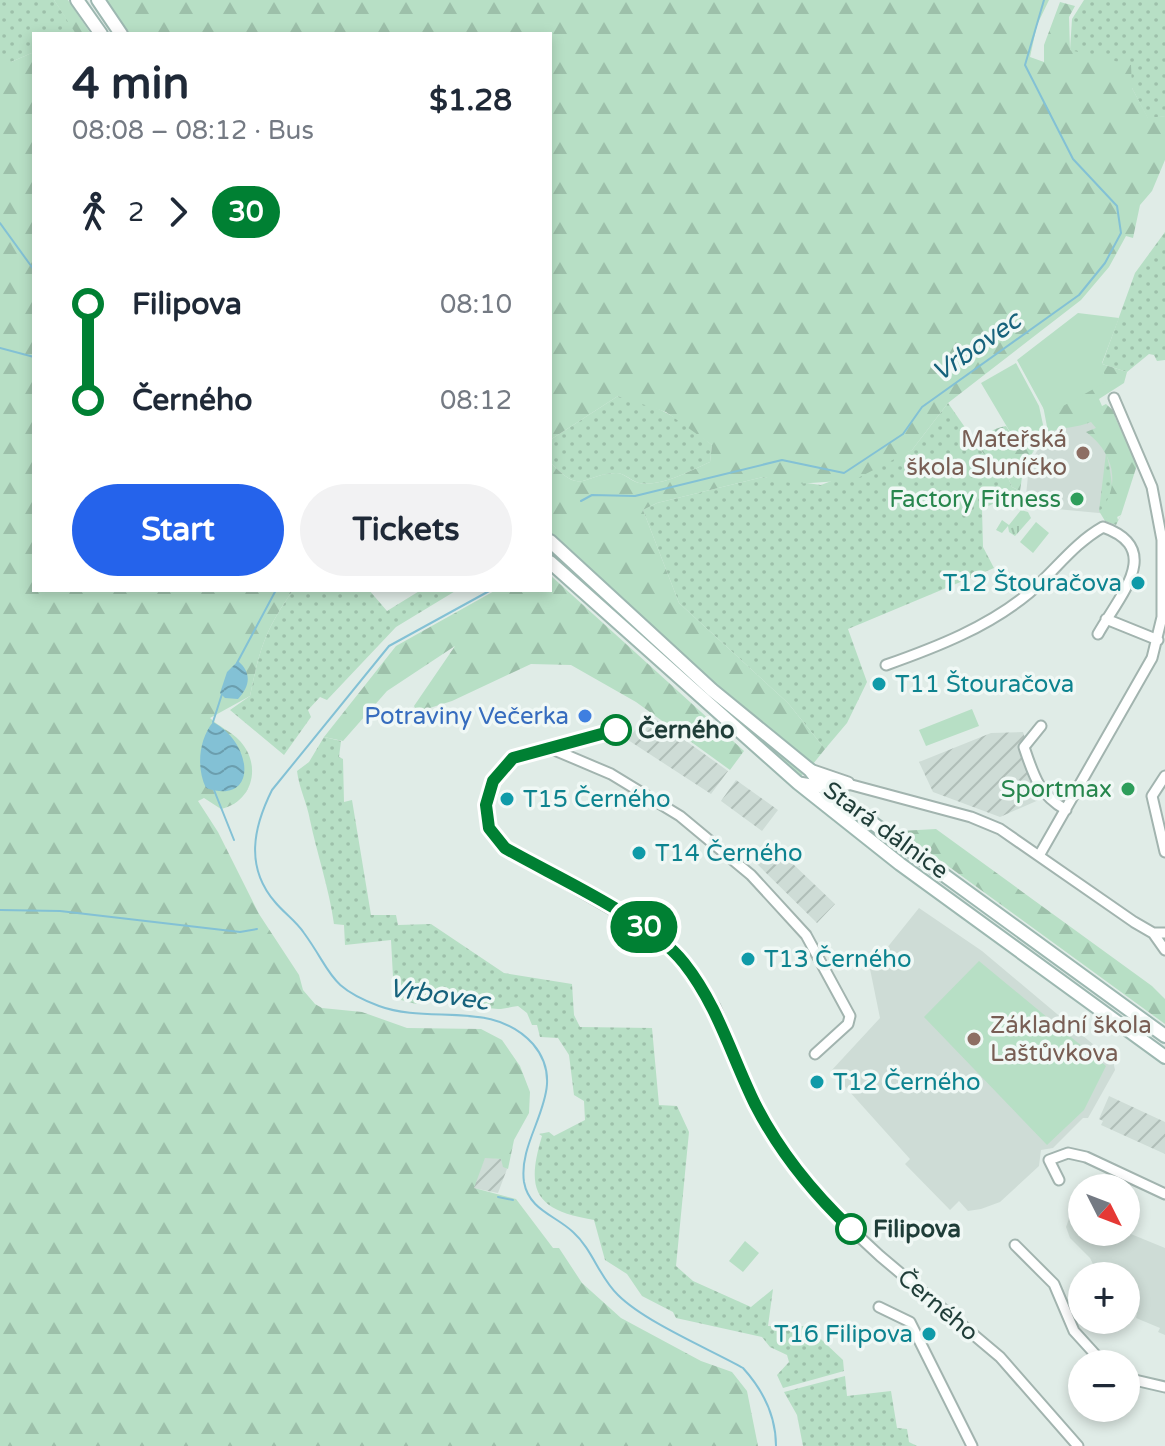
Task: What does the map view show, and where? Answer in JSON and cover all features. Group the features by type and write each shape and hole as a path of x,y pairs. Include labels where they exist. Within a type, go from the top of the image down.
{"main road":[{"path":"77,0 100,32"},
{"path":"98,0 120,32"},
{"name":"Stará dálnice","path":"552,543 712,690 810,770 823,787 1165,1036"},
{"name":"Stará dálnice","path":"552,564 798,783 900,864 1165,1057"}],"street":[{"path":"1040,854 1152,658 1158,640 1164,579 1152,487 1114,398"},
{"path":"886,665 980,626 1028,593 1082,540 1103,527 1122,534 1135,548 1137,566 1098,634"},
{"path":"1106,619 1158,640"},
{"path":"1041,726 1024,747 1036,785 1048,799 1066,810"},
{"name":"Černého","path":"815,1054 848,1024 850,1016 806,935 751,875 680,816 611,774 552,749 513,758 493,781 486,805 489,828 505,848 653,933 683,961 715,1007 755,1104 792,1164 824,1204 880,1256 1000,1357 1078,1446"},
{"path":"810,770 848,784 971,817 1000,829 1153,933 1165,950"},
{"path":"1165,776 1152,796 1165,852"},
{"path":"798,783 823,787 848,784"},
{"path":"1153,933 1165,933"},
{"path":"1059,1180 1049,1160 1068,1153 1086,1157 1165,1194"},
{"path":"1015,1245 1054,1284 1074,1331 1091,1350"},
{"path":"879,1307 910,1322 972,1446"},
{"path":"1140,1381 1165,1387"}],"shaded area":[{"name":"Mateřská škola Sluníčko","path":"1100,404 1120,515 1025,506 1029,465 1048,432"},
{"path":"647,713 728,771 711,794 628,740"},
{"path":"1023,732 1039,778 1045,783 1041,799 1000,817 933,792 919,762 991,733"},
{"path":"736,780 778,810 762,831 721,801"},
{"path":"773,845 835,904 817,923 756,863"},
{"name":"Základní škola Laštůvkova","path":"919,908 982,951 1113,1061 1115,1070 1088,1118 1083,1118 1053,1148 1041,1150 1039,1166 1000,1202 981,1209 968,1211 959,1201 950,1210 905,1164 910,1159 831,1071 880,1018 870,969"},
{"path":"1109,1096 1165,1122 1165,1154 1101,1125 1103,1121 1099,1119"},
{"path":"485,1157 501,1159 507,1169 498,1193 473,1188"},
{"path":"1140,1238 1165,1248 1165,1335 1158,1332 1160,1328 1140,1320 1140,1262 1092,1262 1078,1246 1140,1246"}],"green space":[{"path":"0,0 54,0 76,32 32,32 32,53 11,62 0,62"},
{"path":"54,0 68,0 90,32 75,32"},
{"path":"105,0 1049,0 1037,25 1030,57 1044,62 1044,45 1060,2 1075,6 1069,17 1070,50 1131,65 1132,88 1148,118 1165,116 1165,160 1152,191 1140,205 1133,238 1126,236 1109,267 1081,300 948,403 912,450 854,480 796,484 763,477 657,503 643,510 679,603 788,703 825,749 813,764 716,685 552,534 552,464 569,479 576,481 616,473 639,483 657,483 710,462 712,445 666,412 618,396 552,439 552,32 127,32"},
{"path":"1084,0 1165,0 1165,116 1148,119 1132,88 1070,50 1072,19"},
{"path":"32,53 32,592 292,592 265,640 250,696 210,718 247,751 252,771 247,791 241,799 221,809 204,798 198,801 218,832 259,914 299,975 303,990 322,1008 362,1012 407,1028 481,1029 502,1040 520,1066 530,1092 529,1113 514,1140 508,1169 503,1167 501,1159 485,1158 474,1188 516,1199 553,1248 559,1248 582,1283 621,1318 701,1361 732,1372 747,1391 758,1446 0,1446 0,62 11,62"},
{"path":"1165,232 1165,360 1157,361 1154,355 1149,354 1127,372 1102,364 1135,273"},
{"path":"1078,313 1119,318 1102,363 1106,382 1047,415 1017,360"},
{"path":"1016,363 1039,406 1045,434 1033,452 1013,437 981,383"},
{"path":"1102,364 1127,372 1124,383 1099,399 1102,406 1106,404 1117,414 1115,417 1137,465 1121,515 1109,521 1101,510 1111,489 1111,468 1102,448 1086,432 1096,428 1091,422 1048,432 1040,390"},
{"path":"618,396 668,414 712,445 710,462 675,477 648,484 619,473 583,481 569,479 552,464 552,439"},
{"path":"948,403 996,472 1007,475 1012,487 1020,491 982,509 983,547 994,568 848,629 867,682 847,723 825,749 788,703 679,603 643,510 657,503 763,477 821,485 912,450"},
{"path":"1006,426 1013,437 1033,452 1019,476 1022,477 1020,491 1012,487 1007,475 996,472 981,450 988,433"},
{"path":"1106,453 1118,520 1121,515 1116,525 1105,521 1099,511"},
{"path":"1021,510 1028,512 1031,518 1015,536 1009,532 1008,526 1002,533 996,530 1002,520 1009,525"},
{"path":"1036,522 1049,533 1033,553 1020,542"},
{"path":"552,550 803,774 800,777 552,557"},
{"path":"552,577 744,751 730,770 636,702 571,665 531,664 452,701 417,712 414,706 455,646 387,691 343,741 324,737 396,646 492,592 552,592"},
{"path":"292,592 371,592 387,611 418,592 454,592 396,627 327,700 320,697 308,710 311,717 284,755 230,710 250,696 265,640"},
{"path":"972,709 979,726 926,746 919,730"},
{"path":"324,737 341,741 339,757 343,759 344,802 352,800 371,915 396,915 398,925 431,924 504,973 572,984 574,1015 580,1027 652,1028 659,1105 677,1106 689,1132 676,1266 693,1281 751,1307 773,1289 768,1326 807,1326 843,1360 844,1371 783,1388 777,1375 789,1362 787,1355 770,1347 762,1337 676,1318 673,1312 642,1296 627,1274 605,1260 594,1220 559,1211 540,1195 535,1171 542,1136 539,1134 549,1132 554,1136 585,1120 584,1101 574,1095 569,1055 558,1038 540,1037 537,1025 532,1025 527,1013 518,1006 488,1008 436,997 416,1004 401,1000 393,977 391,940 345,945 344,925 334,924 297,771 309,762"},
{"path":"936,829 1152,986 1165,999 1165,1024 900,831"},
{"path":"979,961 1106,1066 1084,1110 1047,1145 924,1017"},
{"path":"745,1241 759,1253 743,1272 729,1261"},
{"path":"845,1376 847,1396 891,1391 897,1428 907,1429 909,1442 917,1446 803,1446 797,1415 784,1392"}],"water":[{"path":"238,661 246,670 247,684 238,699 225,698 220,693 227,672"},
{"path":"213,722 227,732 243,757 242,781 235,788 223,791 206,788 201,772 202,745"}],"waterway":[{"name":"Vrbovec","path":"581,501 592,495 635,496 782,460 844,473 903,434 922,407 1079,295 1105,263 1121,233 1117,206 1073,159 1025,65 1044,0"},
{"path":"0,223 32,267"},
{"path":"0,348 32,356"},
{"path":"237,663 275,592"},
{"name":"Vrbovec","path":"487,592 389,646 272,790 257,833 255,847 259,875 265,889 301,929 333,977 349,992 379,1006 399,1011 480,1017 499,1022 517,1030 533,1044 544,1061 547,1078 545,1095 524,1164 524,1182 531,1199 580,1239 611,1288 630,1305 660,1325 743,1368 767,1404 774,1424 776,1446"},
{"path":"213,722 222,694"},
{"path":"214,790 234,840"},
{"path":"0,910 60,911 240,932 257,929"},
{"path":"498,1197 513,1200"}],"bus line":[{"name":"30","path":"616,730 513,758 493,781 486,805 489,828 505,848 653,933 683,961 715,1007 755,1104 792,1164 824,1204 851,1229"}],"place":[{"name":"Mateřská škola Sluníčko","path":"1083,453"},
{"name":"Factory Fitness","path":"1077,499"},
{"name":"T12 Štouračova","path":"1138,583"},
{"name":"T11 Štouračova","path":"879,684"},
{"name":"Potraviny Večerka","path":"585,716"},
{"name":"Černého","path":"616,730"},
{"name":"Sportmax","path":"1128,789"},
{"name":"T15 Černého","path":"507,799"},
{"name":"T14 Černého","path":"639,853"},
{"name":"T13 Černého","path":"748,959"},
{"name":"Základní škola Laštůvkova","path":"974,1039"},
{"name":"T12 Černého","path":"817,1082"},
{"name":"Filipova","path":"851,1229"},
{"name":"T16 Filipova","path":"929,1334"}]}
